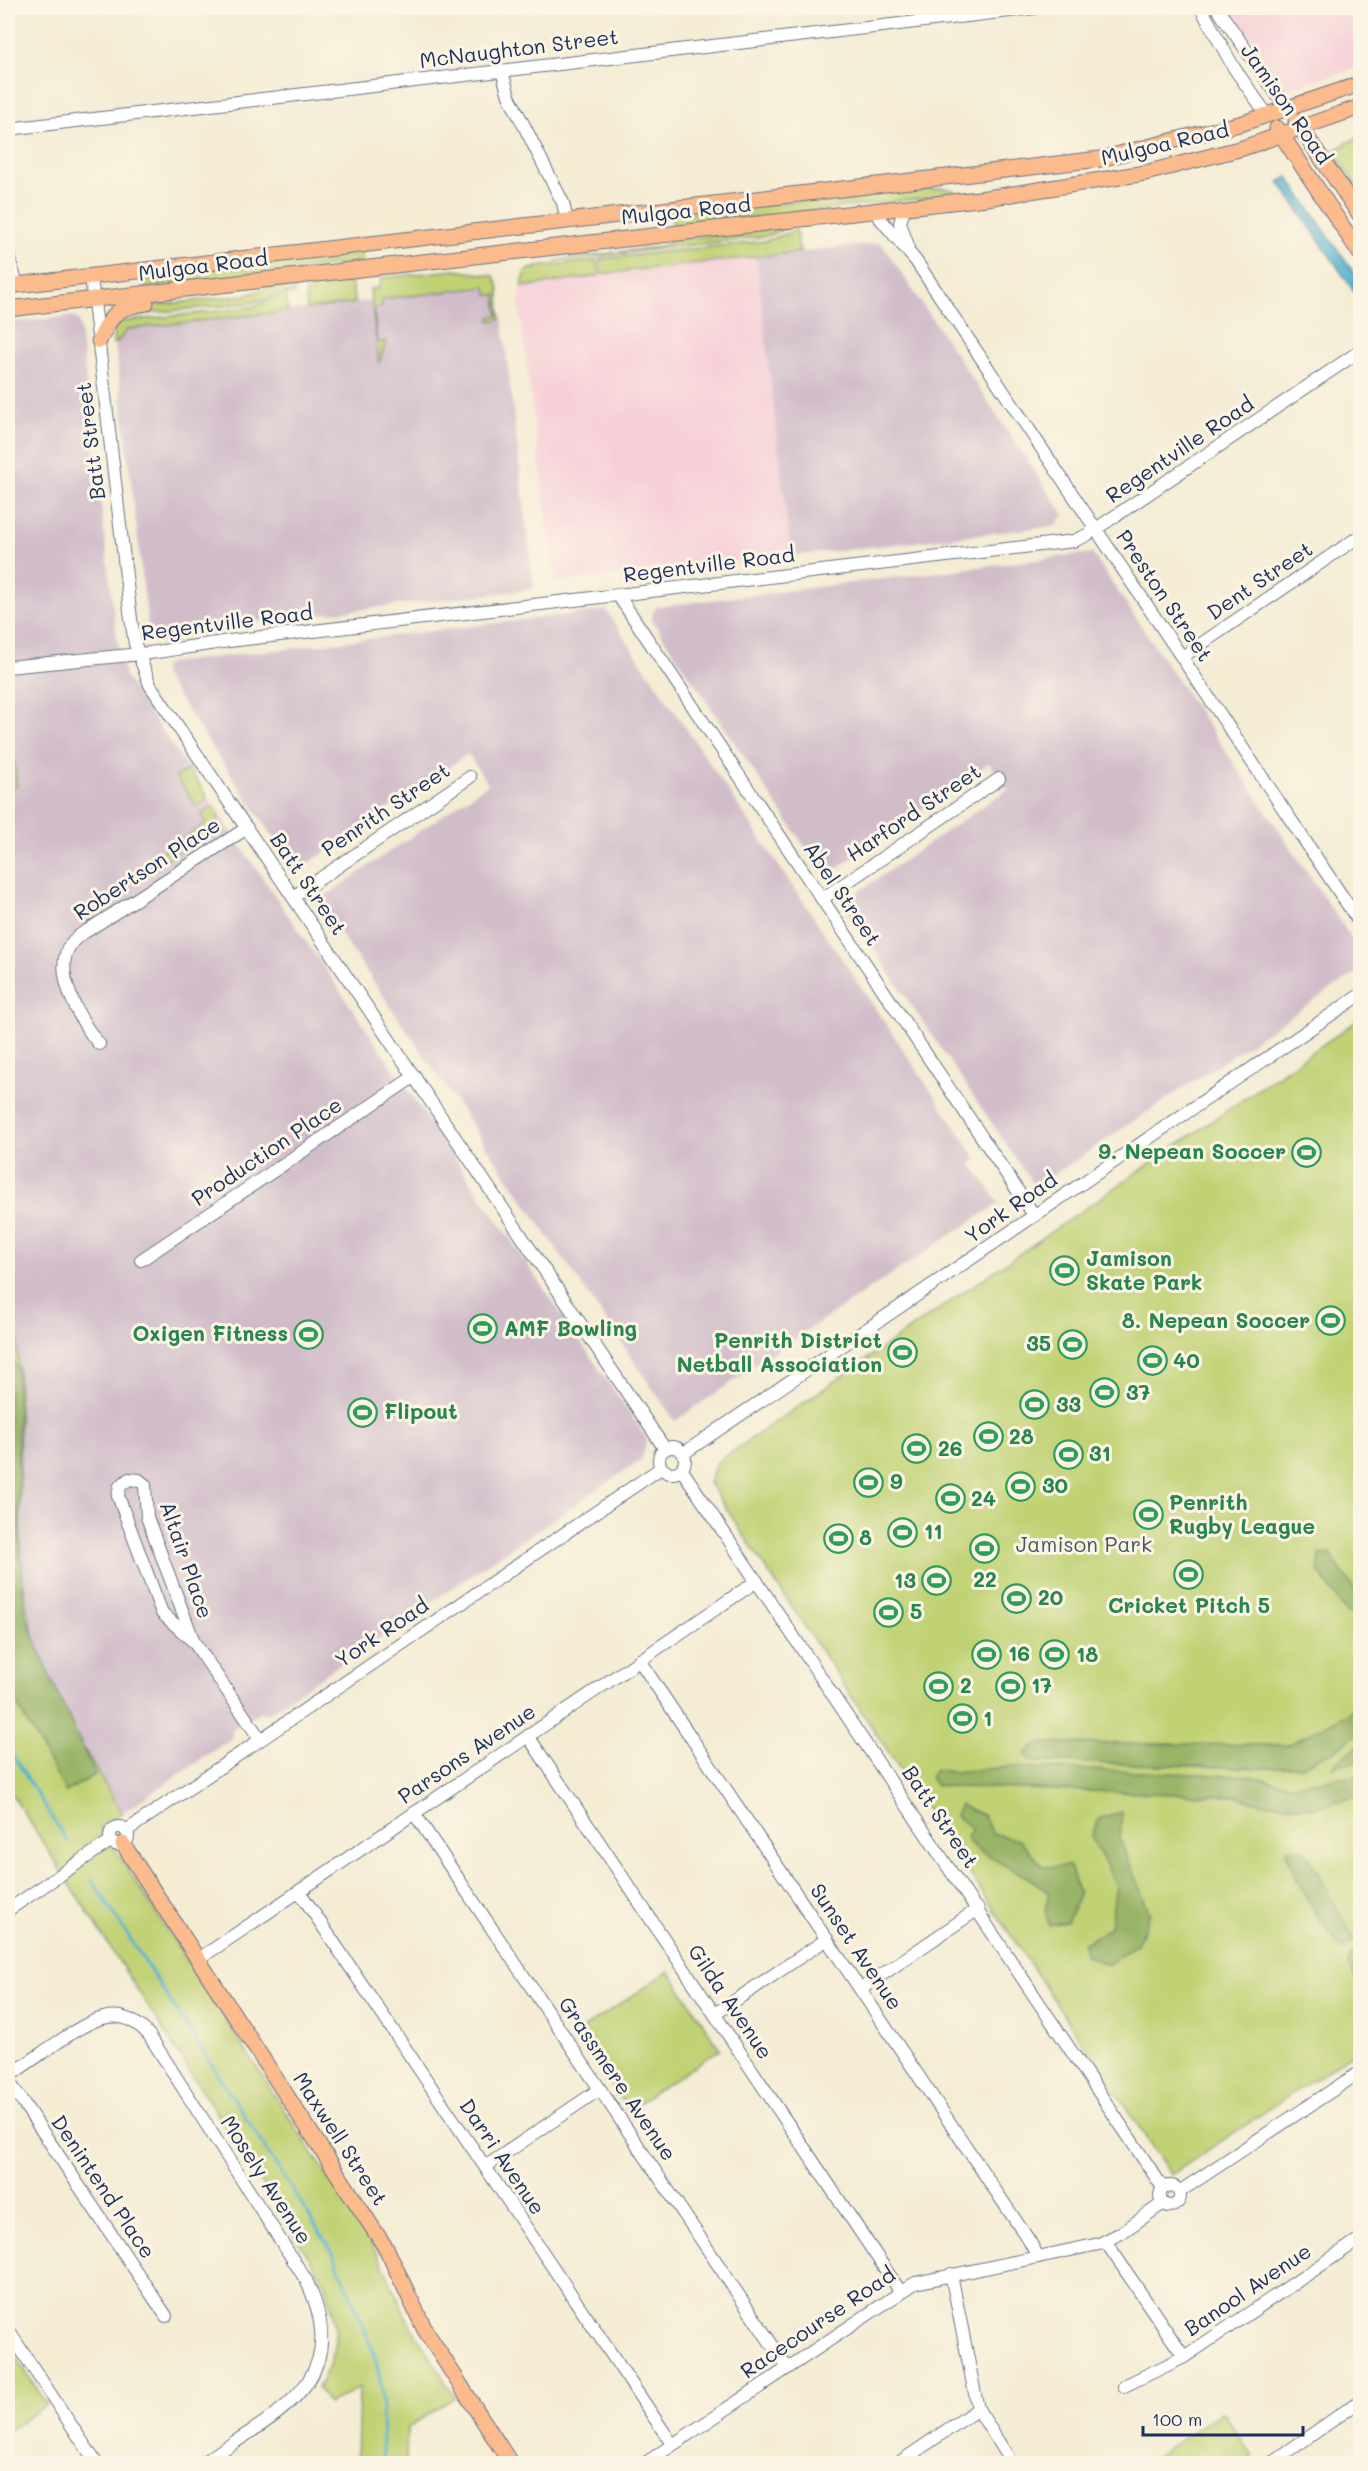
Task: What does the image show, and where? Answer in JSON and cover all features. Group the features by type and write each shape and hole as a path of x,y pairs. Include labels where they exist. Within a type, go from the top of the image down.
{"main road":[{"name":"Mulgoa Road","path":"12,285 1100,159 1268,116 1360,84"},
{"name":"Mulgoa Road","path":"8,309 987,198 1145,173 1243,148 1360,107"},
{"name":"Jamison Road","path":"1287,109 1360,215"},
{"name":"Jamison Road","path":"1268,116 1360,253"},
{"path":"99,341 113,315 127,306 241,292 269,279"},
{"name":"Maxwell Street","path":"120,1838 387,2250 425,2331 512,2463"}],"street":[{"name":"McNaughton Street","path":"8,129 1035,8"},
{"name":"Jamison Road","path":"1201,8 1234,68 1268,116"},
{"name":"Jamison Road","path":"1217,8 1287,109"},
{"path":"502,71 509,96 563,203 567,221"},
{"name":"Preston Street","path":"905,206 901,228 916,261"},
{"name":"Preston Street","path":"873,210 916,261 1360,923"},
{"path":"8,255 12,285"},
{"name":"Batt Street","path":"91,276 130,619 138,653 156,696 665,1449"},
{"name":"Regentville Road","path":"8,667 1074,541 1096,529 1360,351"},
{"name":"Dent Street","path":"1182,657 1360,536"},
{"name":"Abel Street","path":"618,596 1034,1215"},
{"name":"Penrith Street","path":"293,897 470,777"},
{"name":"Harford Street","path":"822,899 999,779"},
{"name":"Robertson Place","path":"99,1044 76,1011 69,988 65,959 69,945 85,932 247,828"},
{"name":"York Road","path":"684,1453 1360,995"},
{"name":"Production Place","path":"141,1260 415,1076"},
{"path":"677,1448 684,1453 686,1462 682,1470 671,1474 661,1468 660,1455 665,1449 677,1448"},
{"name":"York Road","path":"8,1910 120,1838 260,1739 661,1468"},
{"name":"Batt Street","path":"682,1470 1163,2188"},
{"name":"Altair Place","path":"194,1642 176,1629 160,1610 118,1496 120,1486 129,1479 140,1480 145,1485 147,1517 194,1642 260,1739"},
{"name":"Parsons Avenue","path":"199,1959 757,1581"},
{"name":"Sunset Avenue","path":"639,1660 1038,2257"},
{"name":"Gilda Avenue","path":"528,1736 900,2291"},
{"name":"Grassmere Avenue","path":"414,1813 787,2367"},
{"name":"Darri Avenue","path":"299,1891 672,2444"},
{"path":"861,1989 978,1910"},
{"path":"715,2014 826,1939"},
{"name":"Mosely Avenue","path":"8,2078 97,2019 122,2018 140,2026 149,2035 306,2280 315,2300 322,2332 318,2361 310,2381 290,2403 201,2463"},
{"path":"1179,2192 1360,2072"},
{"name":"Denintend Place","path":"8,2078 166,2316"},
{"path":"485,2167 600,2089"},
{"path":"1172,2186 1179,2192 1180,2199 1176,2205 1169,2207 1162,2204 1159,2194 1163,2188 1172,2186"},
{"name":"Racecourse Road","path":"644,2463 900,2291 923,2280 1106,2242 1162,2204"},
{"name":"Banool Avenue","path":"1106,2242 1184,2357 1360,2238"},
{"path":"951,2274 978,2409 1012,2463"},
{"path":"8,2330 97,2463"},
{"path":"1124,2386 1184,2357"},
{"path":"1270,2463 1360,2401"},
{"path":"897,2463 978,2409"}],"shaded area":[{"path":"1230,8 1360,8 1360,67 1290,88 1284,86"},
{"path":"881,243 1064,515 1055,526 791,556 756,257"},
{"path":"756,257 791,556 555,582 519,306 521,284"},
{"path":"487,274 493,277 502,317 534,589 157,633 148,626 115,343 128,329 370,301 369,288"},
{"path":"72,316 79,321 116,632 125,677 647,1439 642,1459 268,1713 259,1712 233,1729 232,1738 122,1813 79,1744 43,1663 30,1620 20,1550 17,1342 8,1273 8,323"},
{"path":"1092,553 1360,951 1360,970 1035,1187 842,903 1008,789 989,763 833,871 820,869 651,619 656,607"},
{"path":"606,610 977,1159 971,1163 999,1203 754,1364 738,1378 675,1421 318,901 488,784 468,754 297,871 163,675 163,668 169,663"}],"green space":[{"path":"1360,136 1360,191 1333,151"},
{"path":"944,188 955,191 955,195 673,226 671,215 885,192"},
{"path":"788,227 767,236 555,261 657,247 684,238"},
{"path":"796,230 800,252 601,274 600,259 766,241"},
{"path":"361,250 363,262 144,288 142,276"},
{"path":"597,260 599,276 522,287 525,272 532,268 536,270 536,267"},
{"path":"455,270 494,276 499,288 500,319 490,321 490,317 498,315 496,295 488,295 486,287 382,299 382,307 374,309 377,342 386,342 379,363 370,289 379,288 381,278"},
{"path":"351,282 355,303 307,309 305,287"},
{"path":"292,284 267,299 249,303 121,316 133,308 246,295 271,287"},
{"path":"295,289 295,294 286,295 288,311 128,329 117,342 113,343 114,329 119,322 253,307"},
{"path":"13,754 17,786 8,787 8,755"},
{"path":"189,769 208,798 196,806 176,777"},
{"path":"213,806 219,814 216,826 153,868 148,862 206,823 201,814"},
{"name":"Jamison Park","path":"1360,1019 1360,2048 1171,2175 709,1483 716,1463"},
{"path":"8,1273 18,1354 22,1572 37,1647 68,1720 122,1813 100,1827 369,2240 409,2323 455,2397 407,2428 406,2463 357,2463 359,2388 329,2404 318,2388 331,2359 335,2332 332,2305 321,2276 8,1788"},
{"path":"8,1353 17,1369 19,1525 25,1614 49,1674 95,1775 66,1792 8,1688"},
{"path":"1330,1554 1360,1598 1358,1614 1346,1612 1318,1570 1320,1555"},
{"path":"1360,1700 1360,1732 1334,1751 1302,1766 1266,1768 1029,1761 1026,1753 1038,1743 1288,1745 1348,1714"},
{"path":"1360,1745 1360,1761 1332,1767 1338,1760"},
{"path":"1010,1767 1249,1776 1292,1785 1360,1775 1360,1795 1315,1808 1255,1802 1236,1796 958,1787 936,1785 930,1778 935,1769 952,1772"},
{"path":"960,1805 983,1815 992,1833 1019,1840 1044,1867 1070,1866 1079,1895 1067,1922 1049,1925 1045,1911 1049,1893 1029,1878 975,1848 966,1839 972,1828 955,1816"},
{"path":"1122,1812 1120,1840 1150,1914 1137,1944 1108,1965 1085,1955 1083,1944 1110,1927 1116,1885 1091,1836 1100,1818"},
{"path":"1289,1848 1306,1852 1355,1941 1342,1949 1302,1890 1286,1851"},
{"path":"1352,1955 1360,1955 1360,1987 1348,1965"},
{"path":"669,1971 720,2049 628,2110 577,2033"},
{"path":"8,2345 47,2404 8,2431"},
{"path":"1222,2412 1253,2456 1249,2459 1250,2463 1146,2463"}],"water":[{"path":"1288,177 1360,282 1360,300 1279,182"}],"waterway":[{"path":"8,1748 67,1841"},
{"path":"92,1880 332,2251 374,2352 382,2388 383,2464"}],"place":[{"name":"9. Nepean Soccer","path":"1307,1152"},
{"name":"Jamison Skate Park","path":"1065,1271"},
{"name":"8. Nepean Soccer","path":"1331,1321"},
{"name":"AMF Bowling","path":"483,1329"},
{"name":"Oxigen Fitness","path":"309,1334"},
{"name":"35","path":"1072,1344"},
{"name":"Penrith District Netball Association","path":"903,1353"},
{"name":"40","path":"1152,1361"},
{"name":"37","path":"1105,1393"},
{"name":"33","path":"1035,1405"},
{"name":"Flipout","path":"363,1412"},
{"name":"28","path":"988,1437"},
{"name":"26","path":"917,1449"},
{"name":"31","path":"1068,1454"},
{"name":"9","path":"869,1482"},
{"name":"30","path":"1021,1486"},
{"name":"24","path":"950,1499"},
{"name":"Penrith Rugby League","path":"1148,1515"},
{"name":"11","path":"903,1532"},
{"name":"8","path":"838,1538"},
{"name":"22","path":"985,1549"},
{"name":"Cricket Pitch 5","path":"1189,1575"},
{"name":"13","path":"937,1581"},
{"name":"20","path":"1017,1598"},
{"name":"5","path":"889,1612"},
{"name":"16","path":"987,1654"},
{"name":"18","path":"1055,1655"},
{"name":"2","path":"939,1686"},
{"name":"17","path":"1010,1686"},
{"name":"1","path":"962,1719"}]}
